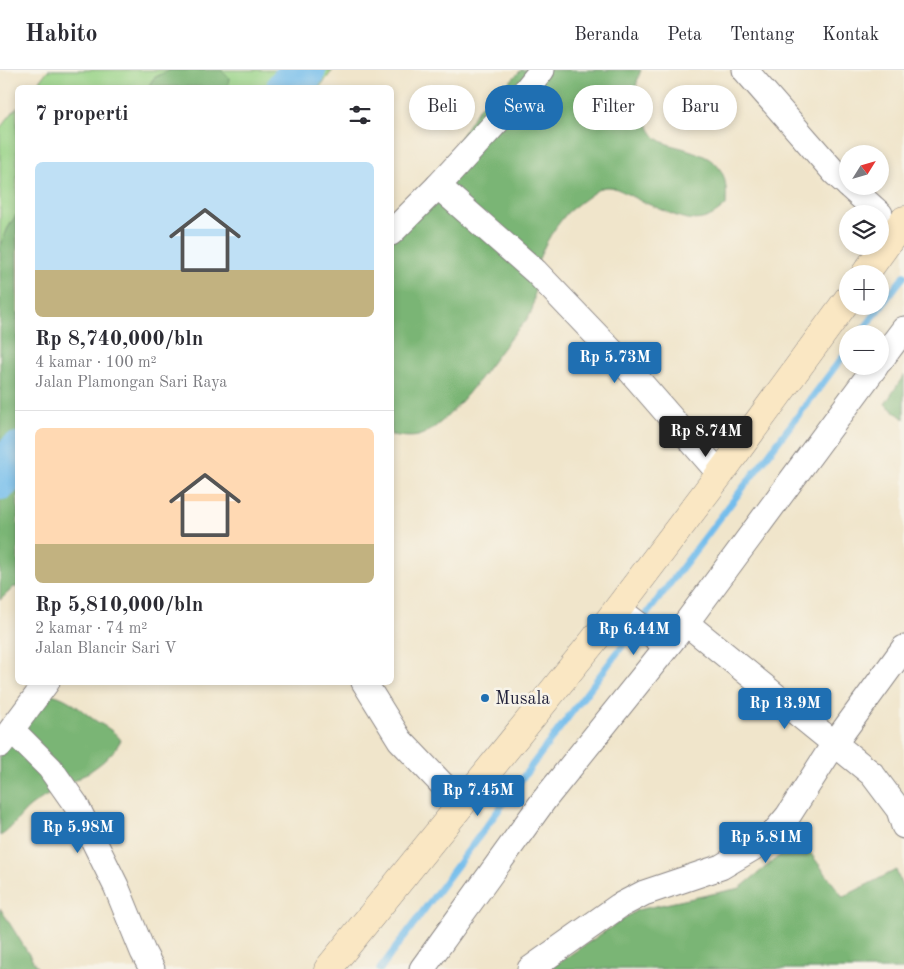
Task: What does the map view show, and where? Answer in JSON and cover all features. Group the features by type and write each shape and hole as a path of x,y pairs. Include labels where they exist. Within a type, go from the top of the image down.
{"street":[{"path":"394,230 438,186 542,70"},
{"path":"746,70 839,177"},
{"path":"438,186 536,272 626,366 720,474"},
{"path":"860,195 890,219 870,265"},
{"path":"328,969 595,639 623,613 720,474 839,311"},
{"path":"889,349 904,329"},
{"path":"422,969 658,640 686,623 869,375"},
{"path":"623,613 658,640"},
{"path":"686,623 872,774 899,810 904,826"},
{"path":"530,969 619,906 644,893 720,867 773,834 788,816 834,744 904,648"},
{"path":"45,685 6,738 50,768 76,805 116,886 152,969"},
{"path":"366,685 400,740 461,804"}],"green space":[{"path":"48,70 170,70 154,78 149,85 36,85"},
{"path":"170,70 221,70 229,78 228,85 149,85 154,78"},
{"path":"221,70 333,70 321,85 228,85 229,78"},
{"path":"521,70 641,70 636,85 573,85 573,130 651,130 663,142 704,156 718,166 725,182 726,205 709,217 694,220 678,217 613,188 605,187 594,192 567,213 551,235 539,259 535,276 534,302 530,314 468,394 443,420 430,430 415,437 394,435 394,221 435,177 465,130 475,130 475,114 480,106 485,103 485,130 563,130 563,85 507,85"},
{"path":"15,109 15,217 0,246 0,128"},
{"path":"15,217 15,587 0,600 0,246"},
{"path":"904,375 904,419 885,404"},
{"path":"45,693 59,696 70,702 111,730 121,740 103,762 80,778 42,798 31,806 9,830 0,836 0,754"},
{"path":"800,839 843,897 896,870 904,892 904,969 549,969 637,910 740,888"},
{"path":"0,908 38,969 0,969"}],"waterway":[{"path":"290,85 305,70"},
{"path":"867,325 904,276"},
{"path":"380,969 553,737 839,362"},
{"path":"0,479 15,457"}],"place":[{"name":"Musala","path":"485,698"}]}
